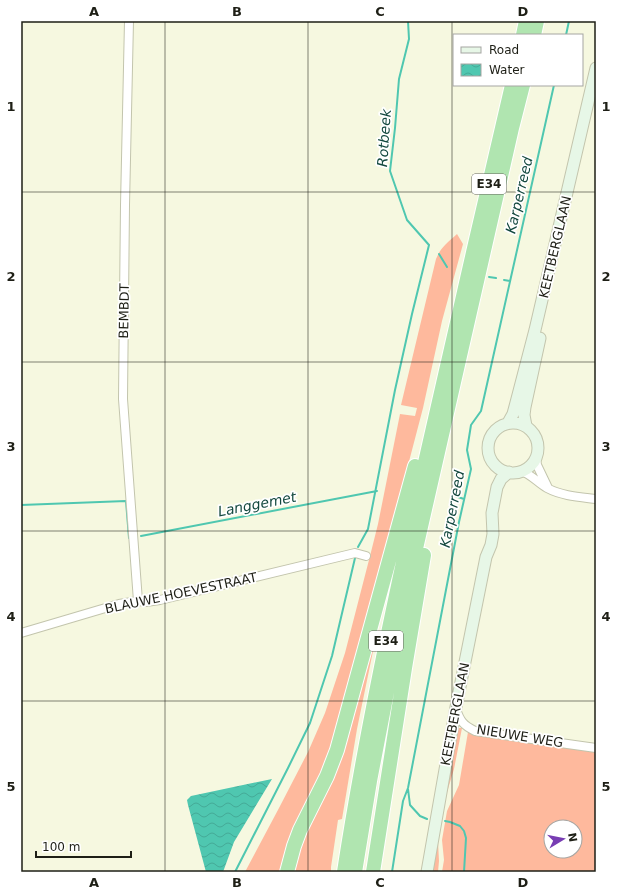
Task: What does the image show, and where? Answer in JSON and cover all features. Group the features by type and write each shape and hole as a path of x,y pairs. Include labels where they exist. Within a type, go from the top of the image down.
{"highway":[{"path":"523,34 526,21"},
{"path":"534,34 537,21"},
{"name":"E34","path":"344,872 362,764 398,585 436,412 512,86"},
{"name":"E34","path":"355,872 370,781 407,588 523,86"},
{"path":"287,872 300,830 327,776 337,750 427,424 436,412"},
{"path":"373,872 405,668 435,497 433,478"}],"main road":[{"name":"KEETBERGLAAN","path":"508,423 513,414 535,330 596,68"},
{"name":"KEETBERGLAAN","path":"526,426 524,415 525,407 596,94"},
{"path":"508,423 517,423 526,426 531,430 536,438 538,448 536,457 530,466 521,471 509,472 500,469 489,455 488,448 490,438 497,429 508,423"},
{"name":"KEETBERGLAAN","path":"486,557 486,525 494,481 493,462"},
{"name":"KEETBERGLAAN","path":"427,872 456,707 486,557 491,545 493,534 492,513 497,487 501,479 509,472"}],"street":[{"name":"BEMBDT","path":"129,21 123,399 138,601"},
{"path":"536,457 537,465 548,488"},
{"path":"521,471 527,473 536,481 548,488 563,494 596,499"},
{"name":"BLAUWE HOEVESTRAAT","path":"21,633 120,604 160,600 355,553 366,556"},
{"name":"NIEUWE WEG","path":"456,707 459,717 465,725 475,731 596,748"}],"shaded area":[{"path":"457,234 463,244 442,321 423,408 338,733 282,872 245,872 308,752 325,713 345,653 378,524 400,414 415,416 417,408 401,405 436,259 442,248"},
{"path":"387,583 357,729 342,819 338,820 331,872 291,872"},
{"path":"462,728 454,769 445,799 438,842 438,872 431,872 456,729"},
{"path":"468,732 596,752 596,872 442,872 444,860 442,840 447,811 459,785"}],"water":[{"path":"272,779 234,842 223,872 206,872 187,800 191,796"}],"waterway":[{"name":"Rotbeek","path":"408,21 409,39 399,79 390,171 407,220 429,245"},
{"name":"Karperreed","path":"566,34 569,21"},
{"name":"Karperreed","path":"392,872 403,801 408,788 459,522 471,469 467,450 471,425 481,411 554,86"},
{"path":"358,547 368,529 395,390 429,245"},
{"name":"Rotbeek","path":"439,254 447,267"},
{"name":"Rotbeek","path":"489,277 496,278"},
{"name":"Rotbeek","path":"504,280 510,281"},
{"name":"Langgemet","path":"141,536 377,491"},
{"name":"Langgemet","path":"452,495 464,499"},
{"name":"Langgemet","path":"21,505 126,501 129,538"},
{"path":"235,872 310,723 332,656 355,558"},
{"path":"408,789 410,805 420,816 427,819"},
{"path":"445,821 460,826 464,831 466,838 464,872"}]}
